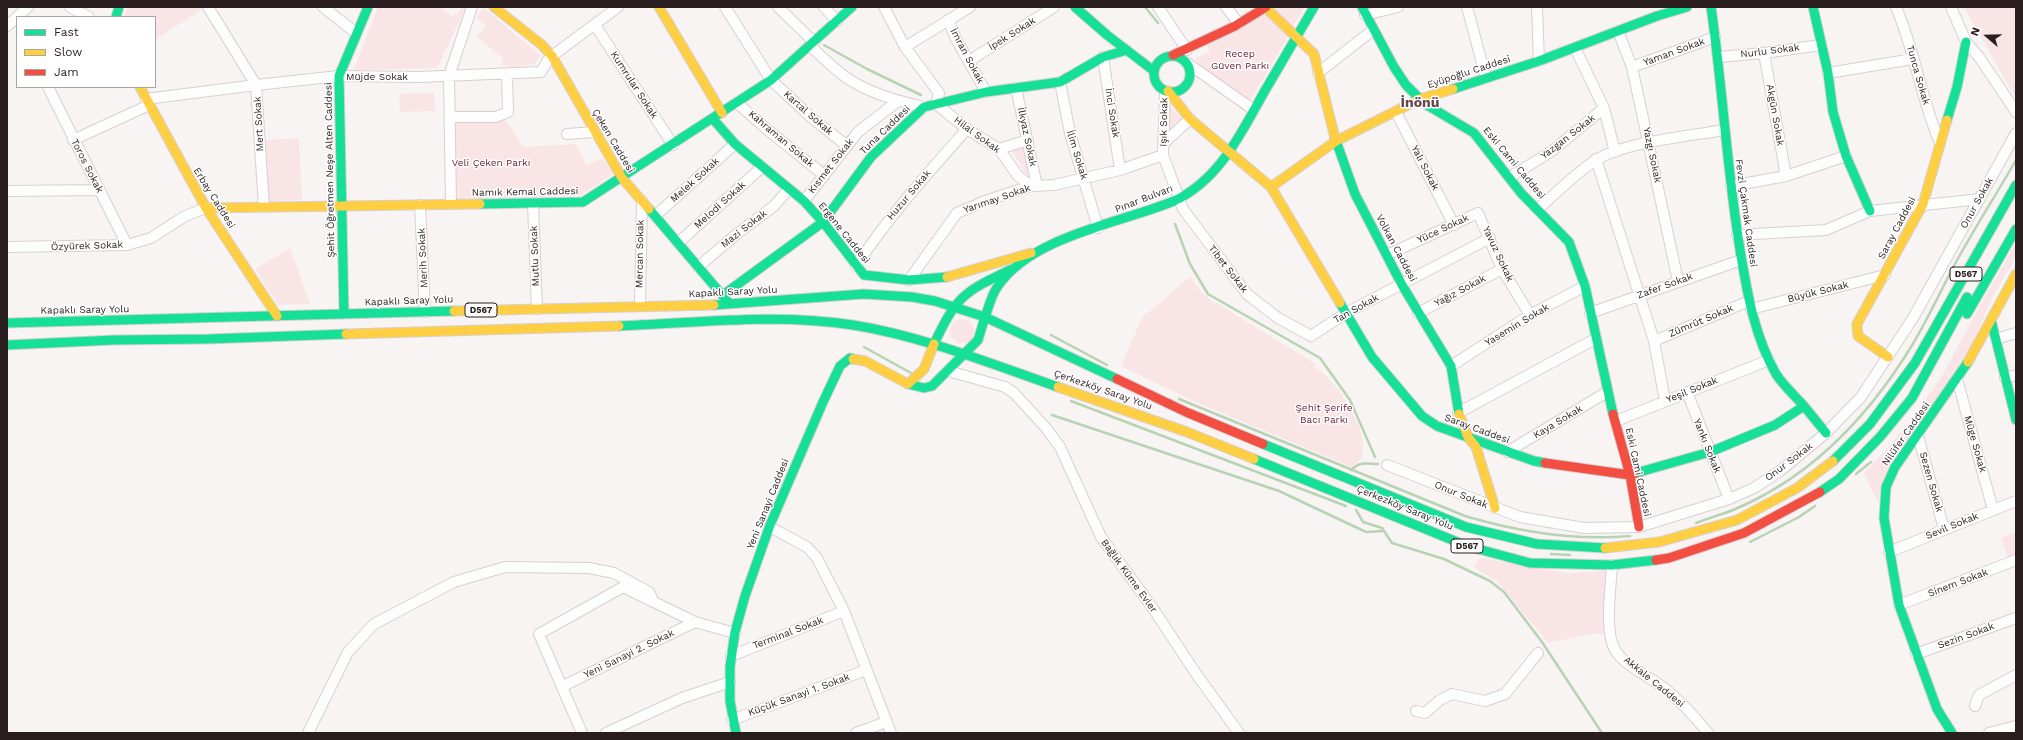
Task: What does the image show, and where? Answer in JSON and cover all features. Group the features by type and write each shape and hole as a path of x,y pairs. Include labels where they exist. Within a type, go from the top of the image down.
{"main road":[{"name":"Şehit Öğretmen Neşe Alten Caddesi","path":"344,311 339,76 368,7"},
{"name":"Çeken Caddesi","path":"494,7 542,45 552,56 594,132 622,178 730,305"},
{"path":"659,7 722,113"},
{"name":"Namık Kemal Caddesi","path":"206,208 341,205 533,204 583,202 738,103 771,80 852,7"},
{"path":"1074,7 1154,71"},
{"path":"1173,55 1178,56 1187,62 1191,74 1187,85 1177,92 1166,91 1156,83 1154,71 1156,66 1163,58 1187,50 1238,24 1266,7"},
{"name":"Volkan Caddesi","path":"1266,7 1314,54 1336,141 1355,194 1418,313 1451,366 1458,413 1468,437 1476,447 1495,508"},
{"name":"Pınar Bulvarı","path":"1012,269 1035,252 1098,228 1146,212 1180,198 1197,186 1223,161 1229,153 1314,7"},
{"name":"Eyüpoğlu Caddesi","path":"1271,187 1336,141 1420,99 1539,61 1687,7"},
{"name":"Fevzi Çakmak Caddesi","path":"1713,7 1724,130 1737,235 1750,305 1757,333 1777,375 1804,406"},
{"path":"1813,7 1828,73 1833,112 1846,156 1870,211"},
{"name":"Eski Cami Caddesi","path":"1363,11 1394,67 1406,85 1425,104 1474,133 1510,177 1521,193 1569,242 1585,286 1595,339 1630,475 1639,527"},
{"name":"Saray Caddesi","path":"1888,357 1858,336 1857,324 1923,204 1957,87 1966,42"},
{"name":"Tuna Caddesi","path":"723,295 823,222 871,157 924,107 986,92 1060,82 1103,57 1127,50"},
{"name":"Erbay Caddesi","path":"141,88 168,143 206,208 275,314"},
{"name":"Saray Caddesi","path":"1166,91 1190,119 1271,187 1372,357 1422,416 1437,426 1534,461 1571,468 1630,475 1710,452 1775,426 1804,406"},
{"name":"Ergene Caddesi","path":"713,119 735,144 804,202 823,222 864,275 909,280 954,276 1035,252"},
{"name":"Çerkezköy Saray Yolu","path":"986,317 1186,412 1466,526 1537,544 1604,548 1659,542 1737,520 1797,488 1855,441 1894,394 1915,363 2014,181"},
{"path":"1930,367 1960,326 2016,229"},
{"path":"908,384 924,369 943,324 961,297 971,289 1012,269"},
{"name":"Yeni Sanayi Caddesi","path":"736,733 732,720 730,682 731,656 735,633 758,559 770,528 840,366 850,358 860,359 908,384 921,388 930,387 965,354 972,350 978,340 998,285 1012,269"},
{"name":"Nilüfer Caddesi","path":"1952,733 1937,709 1916,654 1900,605 1889,552 1884,518 1886,487 1894,467 1918,436 1968,363 2016,274"},
{"name":"D567","path":"1930,367 1978,275"},
{"name":"Kapaklı Saray Yolu","path":"537,305 730,305 864,294 912,297 954,307"},
{"name":"D567","path":"954,307 986,317"},
{"name":"Kapaklı Saray Yolu","path":"7,323 275,314"},
{"name":"D567","path":"7,345 114,340 208,340 342,334 533,330 787,319 853,325 934,344 965,354"},
{"path":"1991,320 2016,420"},
{"name":"Çerkezköy Saray Yolu","path":"965,354 1186,432 1467,546 1530,563 1640,563 1669,558 1744,533 1815,496 1839,479 1880,438 1912,398 1930,367"},
{"path":"1804,406 1826,433"}],"street":[{"path":"19,16 28,7"},
{"path":"70,7 87,16"},
{"name":"Mert Sokak","path":"208,7 256,85 264,207"},
{"path":"323,7 356,33"},
{"path":"451,204 449,76 472,7"},
{"path":"552,56 618,7"},
{"name":"Kartal Sokak","path":"725,7 771,80 813,119 846,145"},
{"path":"778,7 842,74 855,83 898,101 924,107"},
{"path":"824,7 837,21"},
{"path":"884,7 905,46 939,93 936,104"},
{"path":"905,46 970,7"},
{"name":"İpek Sokak","path":"969,61 1054,7"},
{"path":"1158,7 1187,50"},
{"path":"1226,7 1238,24"},
{"path":"1363,11 1398,7"},
{"path":"1467,7 1486,78"},
{"path":"1537,7 1539,61"},
{"name":"Tunca Sokak","path":"1896,7 1914,59 1931,121 1940,143"},
{"path":"1951,7 1966,42 1979,57 2016,112"},
{"path":"7,26 16,19"},
{"name":"İmran Sokak","path":"948,20 956,39 986,92"},
{"name":"Kumrular Sokak","path":"595,25 674,144"},
{"path":"1318,73 1373,30"},
{"name":"Yazgı Sokak","path":"1618,31 1632,67 1650,142 1678,281"},
{"name":"Yaman Sokak","path":"1632,67 1715,37"},
{"name":"Nurlu Sokak","path":"1718,57 1764,53 1821,45"},
{"path":"1575,48 1604,108 1615,152"},
{"name":"Akgün Sokak","path":"1764,53 1786,176"},
{"name":"Müjde Sokak","path":"73,140 148,102 256,85 339,76 507,75 541,72 552,56"},
{"name":"İnci Sokak","path":"1103,57 1120,170"},
{"path":"1828,73 1914,59"},
{"path":"1187,62 1254,110"},
{"path":"450,117 496,116 508,112 507,75"},
{"name":"İlim Sokak","path":"1060,82 1070,133 1098,228"},
{"name":"Toros Sokak","path":"48,88 73,140 127,245"},
{"name":"İlkyaz Sokak","path":"1016,88 1028,140 1034,186"},
{"name":"Işık Sokak","path":"1166,91 1163,155 1180,198"},
{"name":"Kısmet Sokak","path":"804,202 846,145 858,132 898,101"},
{"name":"Kahraman Sokak","path":"738,103 769,131 824,175"},
{"name":"Hilal Sokak","path":"936,104 967,129 999,149 1018,176 1034,186"},
{"name":"Yazgan Sokak","path":"1510,177 1552,150 1604,108"},
{"name":"Yalı Sokak","path":"1396,112 1454,224"},
{"path":"1164,144 1190,119"},
{"name":"Huzur Sokak","path":"856,266 880,229 967,129"},
{"path":"1538,209 1596,160 1615,152 1650,142 1724,130"},
{"path":"567,134 594,132"},
{"name":"Onur Sokak","path":"1387,465 1520,517 1578,527 1639,527 1729,499 1754,488 1780,471 1826,433 1861,397 1913,318 2016,133"},
{"path":"999,149 1028,140"},
{"name":"Melek Sokak","path":"655,216 735,144"},
{"name":"Yarımay Sokak","path":"909,280 957,213 985,201 1034,186 1054,185 1120,170 1163,155"},
{"path":"1731,186 1786,176 1846,156"},
{"path":"1596,160 1654,341 1665,401"},
{"name":"Melodi Sokak","path":"678,243 762,167"},
{"path":"7,191 100,190"},
{"name":"Mazi Sokak","path":"698,267 738,233 774,206 788,190"},
{"name":"Tibet Sokak","path":"1180,198 1183,209 1196,228 1247,294 1278,318 1311,336"},
{"path":"1737,235 1826,230 1870,211 1923,204 1980,199"},
{"name":"Mercan Sokak","path":"640,306 642,201"},
{"name":"Mutlu Sokak","path":"533,204 537,305"},
{"name":"Merih Sokak","path":"420,205 425,309"},
{"name":"Özyürek Sokak","path":"7,247 127,245 151,238 185,216 206,208"},
{"name":"Yüce Sokak","path":"1387,255 1478,213"},
{"name":"Yavuz Sokak","path":"1478,213 1502,269 1530,315"},
{"name":"Tan Sokak","path":"1311,336 1346,313 1490,238"},
{"name":"Zafer Sokak","path":"1590,313 1741,260"},
{"name":"Yağız Sokak","path":"1418,313 1502,269"},
{"name":"Büyük Sokak","path":"1750,305 1884,274"},
{"name":"Yasemin Sokak","path":"1451,366 1530,315 1585,286"},
{"path":"275,314 537,305"},
{"name":"Zümrüt Sokak","path":"1654,341 1750,305"},
{"path":"1996,339 2016,333"},
{"path":"1458,413 1595,339"},
{"name":"Yeşil Sokak","path":"1616,421 1769,360"},
{"name":"Bağlık Küme Evler","path":"948,371 1005,387 1014,393 1046,428 1060,447 1101,537 1152,607 1197,675 1239,733"},
{"path":"2005,378 2016,375"},
{"name":"Müge Sokak","path":"1957,379 1993,510"},
{"name":"Kaya Sokak","path":"1507,452 1608,392"},
{"name":"Yankı Sokak","path":"1687,392 1729,499"},
{"name":"Sezen Sokak","path":"1918,436 1944,529"},
{"name":"Sevil Sokak","path":"1889,552 2016,501"},
{"path":"770,528 807,547 817,558 844,611 891,733"},
{"name":"Sinem Sokak","path":"1900,605 2016,560"},
{"name":"Akkale Caddesi","path":"1612,564 1610,621 1611,636 1616,650 1636,669 1667,690 1691,712 1708,733"},
{"path":"308,733 348,652 374,624 454,582 505,567 589,568 614,573 649,592 654,602"},
{"path":"582,733 563,686 539,634 623,587 695,622 735,633"},
{"name":"Terminal Sokak","path":"731,656 844,611"},
{"name":"Sezin Sokak","path":"1916,654 2016,618"},
{"name":"Yeni Sanayi 2. Sokak","path":"563,686 695,622"},
{"path":"1416,711 1425,713 1440,700 1452,694 1485,701 1505,694 1538,653"},
{"name":"Küçük Sanayi 1. Sokak","path":"732,720 866,670"},
{"path":"1975,706 1979,695 2016,675"},
{"path":"606,733 682,698 730,682"},
{"path":"856,733 886,722"},
{"path":"1989,733 2016,726"}],"green space":[{"path":"128,7 200,7 201,10 156,39 156,16 124,16"},
{"path":"378,7 441,7 453,17 463,7 466,7 437,68 354,70"},
{"path":"1273,7 1304,7 1292,28"},
{"path":"1964,7 2016,7 2016,98"},
{"path":"484,8 541,56 534,64 514,68 502,65 503,58 477,37 486,26 476,17"},
{"name":"Recep Güven Parkı","path":"1267,13 1289,35 1249,102 1210,74 1195,59 1210,51 1207,45"},
{"path":"434,93 435,111 400,112 399,94"},
{"path":"1167,107 1170,107 1181,118 1181,123 1167,134"},
{"name":"Veli Çeken Parkı","path":"506,121 524,147 576,144 586,165 602,158 613,174 580,196 455,199 453,127 457,122"},
{"path":"299,138 302,200 269,202 266,140"},
{"path":"1024,144 1030,169 1028,174 1026,174 1011,149"},
{"path":"2016,243 2016,257 1991,300 1967,356 1882,483 1878,502 1864,474 1906,427 1942,376"},
{"path":"290,248 310,304 278,305 255,269"},
{"name":"Şehit Şerife Bacı Parkı","path":"1190,277 1200,291 1208,298 1316,364 1314,367 1329,379 1343,397 1355,417 1363,438 1362,458 1352,467 1200,404 1121,366 1142,318"},
{"path":"957,319 967,319 974,326 974,336 967,343 957,343 950,336 950,326"},
{"path":"2016,532 2016,557 2009,560 2001,538"},
{"path":"1480,558 1569,573 1607,571 1608,633 1585,635 1548,643 1497,581 1473,567"}],"waterway":[{"path":"1145,7 1158,23"},
{"path":"824,45 867,69 921,95"},
{"path":"1696,523 1733,510 1761,497 1787,481 1812,463 1835,443 1856,421 1876,398 1911,347 1923,327 1962,251 2016,160"},
{"path":"1175,224 1190,264 1208,294 1320,358 1350,400 1375,457"},
{"path":"1051,335 1107,365"},
{"path":"864,347 911,373"},
{"path":"1179,399 1465,516 1506,527 1547,534 1588,537 1630,536"},
{"path":"1071,401 1346,506"},
{"path":"1052,415 1279,491 1366,532 1383,531"},
{"path":"1856,474 1871,462"},
{"path":"1351,470 1360,464 1378,464"},
{"path":"1750,542 1799,517 1815,506"},
{"path":"1356,510 1363,522 1382,528 1392,543 1444,559 1490,581 1504,592 1542,642 1602,733"},
{"path":"1551,554 1570,555"}],"traffic: fast":[{"path":"116,16 119,7"},
{"path":"344,314 339,76 368,7"},
{"path":"480,204 583,202 771,80 852,7"},
{"path":"1075,7 1107,35 1154,71"},
{"path":"985,317 992,297 998,286 1013,269 1032,255 1079,233 1174,201 1190,192 1204,181 1216,169 1237,140 1314,7"},
{"path":"1362,7 1394,67 1406,85 1425,104 1474,133 1521,193 1569,242 1585,286 1613,414"},
{"path":"1453,89 1539,61 1657,16 1687,7"},
{"path":"1711,7 1736,225 1753,316 1763,346 1776,374 1804,406"},
{"path":"1813,7 1828,73 1833,112 1846,156 1870,211"},
{"path":"1947,120 1957,87 1966,42"},
{"path":"723,295 823,222 871,157 924,107 986,92 1060,82 1103,57 1127,50"},
{"path":"1176,56 1185,61 1189,67 1190,74 1189,81 1185,87 1176,92 1168,92 1159,87 1155,81 1154,70 1159,61 1165,57 1176,56"},
{"path":"713,119 735,144 804,201 823,222 864,275 909,280 947,277"},
{"path":"1335,138 1355,194 1402,285 1451,366 1459,414"},
{"path":"1833,461 1870,424 1915,363 2016,185"},
{"path":"649,209 728,302"},
{"path":"1967,314 2016,229"},
{"path":"934,344 949,315 964,297 972,290 1012,269"},
{"path":"714,305 864,294 912,297 935,301 985,317 1117,379"},
{"path":"1820,492 1839,479 1880,437 1912,398 1967,297"},
{"path":"1340,303 1372,357 1422,416 1437,426 1534,461 1545,463"},
{"path":"7,323 454,311"},
{"path":"908,384 924,388 932,386 978,340 985,317"},
{"path":"619,326 765,319 824,321 853,325 931,343 1058,387"},
{"path":"1991,320 2016,420"},
{"path":"7,345 114,340 208,339 346,334"},
{"path":"736,733 730,701 730,667 735,632 745,596 770,525 823,402 840,366 850,358 853,359"},
{"path":"1952,733 1937,709 1899,605 1884,518 1886,487 1895,467 1968,362"},
{"path":"1636,473 1710,452 1775,425 1804,406 1826,433"},
{"path":"1263,444 1466,527 1537,544 1605,548"},
{"path":"1254,459 1467,546 1530,563 1612,565 1656,560"}],"traffic: slow":[{"path":"494,7 542,45 552,56 622,178 649,209"},
{"path":"659,7 722,113"},
{"path":"1266,8 1314,54 1335,138"},
{"path":"141,88 206,208 277,316"},
{"path":"1271,187 1336,141 1420,99 1453,89"},
{"path":"1168,91 1190,119 1271,187 1340,303"},
{"path":"1888,357 1858,336 1857,324 1923,204 1947,120"},
{"path":"206,208 480,204"},
{"path":"947,277 1031,253"},
{"path":"1968,362 2016,274"},
{"path":"454,311 714,305"},
{"path":"346,334 619,326"},
{"path":"853,359 865,361 908,384 924,369 934,344"},
{"path":"1058,387 1187,432 1254,459"},
{"path":"1459,414 1468,437 1476,447 1495,508"},
{"path":"1605,548 1659,542 1737,520 1797,488 1833,461"}],"traffic: jam":[{"path":"1173,55 1235,26 1266,7"},
{"path":"1117,379 1186,412 1263,444"},
{"path":"1613,414 1630,475 1639,527"},
{"path":"1545,463 1630,475 1636,473"},
{"path":"1656,560 1669,558 1744,533 1820,492"}],"district":[{"name":"İnönü","path":"1420,103"}]}
